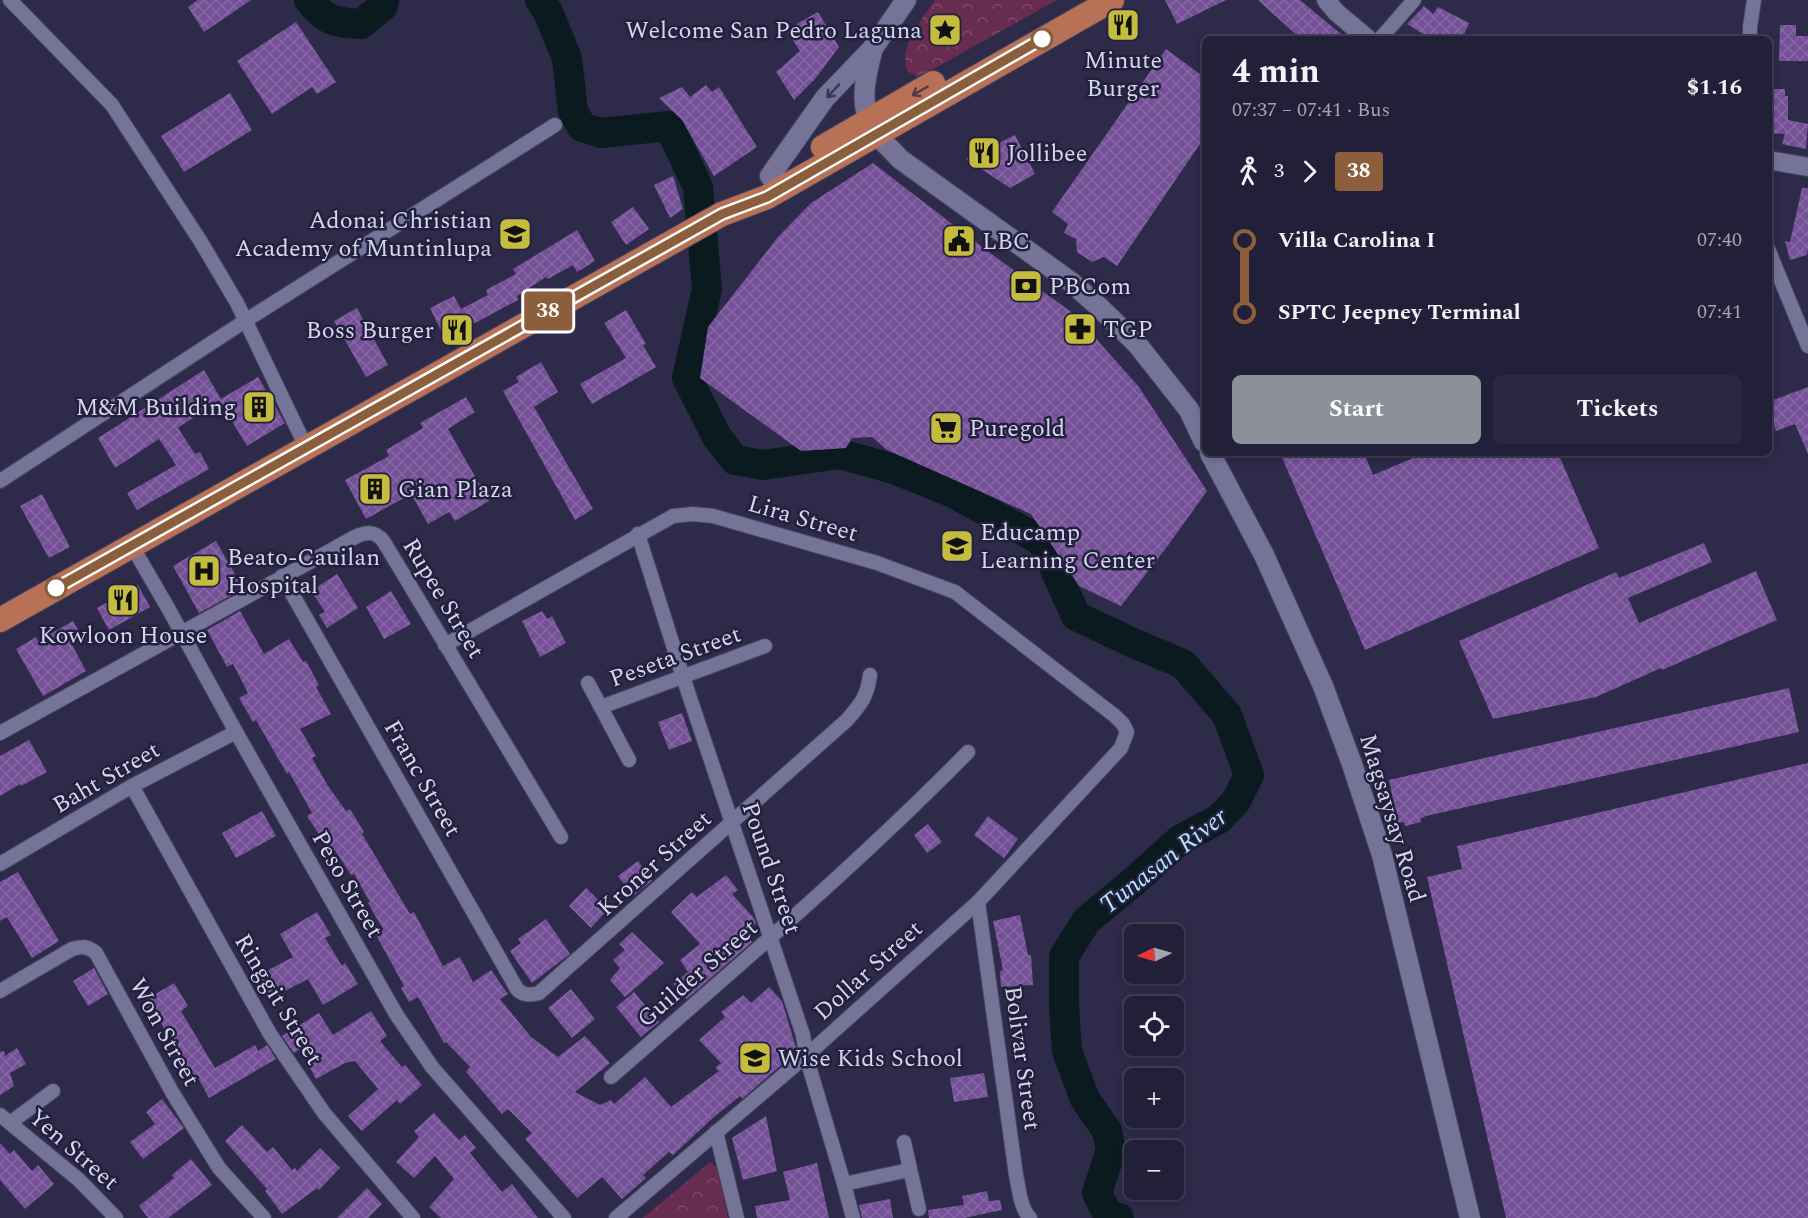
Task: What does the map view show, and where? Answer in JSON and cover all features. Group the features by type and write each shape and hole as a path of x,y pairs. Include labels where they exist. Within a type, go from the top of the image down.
{"highway":[{"path":"0,620 722,214 767,197 873,128 1080,0"},
{"path":"722,214 749,188 770,176 873,128 1112,0"}],"main road":[{"path":"770,176 825,98 873,48 906,0"},
{"path":"873,48 864,80 864,102 873,128 900,159 1071,282 1098,306 1137,345 1189,410 1202,438"},
{"name":"Magsaysay Road","path":"1212,456 1264,555 1323,686 1352,764 1382,855 1470,1218"}],"street":[{"path":"10,0 112,105 201,242 245,321 306,447"},
{"path":"1326,0 1336,12 1364,36"},
{"path":"1383,36 1414,0"},
{"path":"1750,36 1754,0"},
{"path":"0,481 245,321 555,125"},
{"path":"1772,161 1808,167"},
{"path":"1772,259 1808,346"},
{"name":"Lira Street","path":"445,645 673,516 693,514 713,516 877,563 955,592 1115,716 1127,732"},
{"name":"Rupee Street","path":"0,732 282,576 363,533 372,532 379,535 561,837"},
{"name":"Pound Street","path":"638,534 804,1035 806,1056 852,1218"},
{"name":"Peso Street","path":"132,546 396,1014 432,1067 564,1218"},
{"name":"Franc Street","path":"282,576 517,989 530,996"},
{"name":"Peseta Street","path":"602,707 765,646"},
{"name":"Kroner Street","path":"530,996 539,993 847,720 864,699 870,675"},
{"path":"588,683 629,760"},
{"name":"Baht Street","path":"0,864 132,786 236,732"},
{"name":"Dollar Street","path":"616,1218 806,1056 978,902 1121,748 1127,732"},
{"name":"Guilder Street","path":"611,1077 772,937 921,799 968,752"},
{"name":"Ringgit Street","path":"132,786 270,1034 324,1113 413,1218"},
{"name":"Bolivar Street","path":"978,902 1018,1185 1027,1216 1030,1218"},
{"name":"Won Street","path":"0,991 72,949 82,946 96,953 172,1092 219,1168 264,1218"},
{"path":"5,1119 53,1091"},
{"name":"Yen Street","path":"5,1119 80,1180 116,1218"},
{"path":"716,1132 737,1218"},
{"path":"904,1142 919,1209"},
{"path":"844,1184 909,1170"}],"green space":[{"path":"935,0 1057,0 924,74 916,76 907,71 906,52 918,25"},
{"path":"710,1162 717,1167 728,1218 643,1218"}],"building":[{"path":"198,0 251,0 204,32 188,7"},
{"path":"1165,0 1226,0 1177,24"},
{"path":"1258,0 1300,0 1343,36 1298,36"},
{"path":"1424,6 1433,14 1438,7 1469,23 1463,36 1426,36 1407,24"},
{"path":"818,12 839,47 815,79 794,100 776,72 800,51 786,30"},
{"path":"296,22 336,82 317,94 312,87 272,114 237,61"},
{"path":"1780,25 1796,25 1796,36 1808,36 1808,61 1779,61"},
{"path":"1166,49 1202,76 1202,141 1117,266 1104,257 1092,262 1077,252 1076,239 1064,233 1068,224 1052,212"},
{"path":"706,85 712,92 719,87 757,147 714,176 682,120 659,98 682,87 690,97"},
{"path":"1772,89 1785,89 1785,96 1788,96 1788,120 1808,124 1806,149 1782,144 1785,134 1772,133"},
{"path":"230,93 252,130 184,172 161,136"},
{"path":"1015,135 1035,174 1010,188 966,159 979,147 983,151"},
{"name":"Puregold","path":"873,163 1074,314 1139,387 1207,491 1121,606 1079,586 1031,514 887,450 872,437 852,438 846,448 801,451 700,378 708,327 778,237 811,203"},
{"path":"673,176 683,209 670,218 654,185"},
{"path":"1802,188 1808,188 1807,255 1790,260 1785,241 1790,242"},
{"path":"633,207 649,229 626,245 611,222"},
{"path":"577,230 595,261 577,272 573,265 548,279 546,277 517,296 518,300 445,339 430,308 454,296 461,309 488,295 486,290 516,274 513,269"},
{"path":"357,308 388,365 366,377 334,321"},
{"path":"626,310 646,344 643,345 656,367 592,404 580,384 626,358 604,323"},
{"path":"541,362 558,392 534,407 593,509 575,520 503,391 519,382 516,377"},
{"path":"204,370 221,399 178,428 195,454 200,452 209,469 137,510 127,493 176,465 159,439 115,468 98,438"},
{"name":"M&M Building","path":"258,377 285,423 247,446 219,400"},
{"path":"1808,387 1808,454 1795,424 1776,431 1772,420 1772,400"},
{"path":"466,397 475,412 448,429 489,501 455,521 449,512 428,524 411,494 366,519 345,480 389,456 386,450 423,428 420,423"},
{"path":"1281,456 1365,456 1373,475 1418,456 1559,456 1599,548 1365,650"},
{"path":"42,494 70,547 49,558 20,506"},
{"name":"Beato-Cauilan Hospital","path":"216,541 240,583 229,590 232,595 199,613 173,566"},
{"path":"1704,543 1712,562 1628,598 1639,623 1756,571 1777,620 1596,697 1493,719 1459,641 1616,572 1619,578"},
{"path":"337,574 358,608 327,628 319,615 325,612 311,591"},
{"path":"138,585 150,607 109,630 97,608"},
{"path":"391,591 411,624 384,639 366,607"},
{"path":"240,611 264,654 289,639 303,662 306,661 319,685 316,687 331,714 300,729 316,756 312,758 346,811 350,809 364,832 362,834 410,914 414,912 443,966 460,957 473,982 491,970 508,994 500,999 531,1037 558,1057 585,1036 610,1063 575,1092 600,1105 611,1100 614,1104 645,1077 671,1107 719,1071 715,1068 721,1063 699,1040 725,1017 721,1012 743,995 751,1003 769,987 782,1001 796,1048 794,1054 742,1099 740,1096 714,1117 673,1155 669,1152 643,1175 646,1178 622,1199 602,1177 577,1198 525,1139 532,1133 508,1109 502,1114 466,1072 470,1067 446,1042 444,1043 418,997 409,1002 401,988 404,986 375,933 383,929 368,903 370,902 354,874 351,875 335,850 331,853 307,816 312,813 289,772 287,774 256,720 253,722 239,698 248,693 233,664 227,667 207,630"},
{"path":"542,611 547,619 552,616 566,643 540,657 522,621"},
{"path":"73,621 81,635 70,641 86,671 43,696 16,649 36,637 38,641"},
{"path":"1789,688 1799,732 1426,816 1420,819 1421,822 1405,826 1404,822 1398,823 1389,780"},
{"path":"682,713 692,741 669,750 658,722"},
{"path":"29,740 47,772 0,796 0,756"},
{"path":"1808,763 1808,1218 1506,1218 1427,877 1462,869 1457,846"},
{"path":"262,811 276,836 236,858 222,833"},
{"path":"988,816 1018,839 1004,858 974,835"},
{"path":"928,824 942,842 927,853 914,835"},
{"path":"638,861 652,881 633,896 618,876"},
{"path":"18,872 59,941 32,958 7,917 0,921 0,882"},
{"path":"726,875 738,890 732,894 756,923 746,934 752,942 687,999 673,984 688,972 680,960 700,944 671,912 692,892 697,897"},
{"path":"586,888 608,909 591,928 569,906"},
{"path":"317,912 331,935 325,938 342,966 345,963 358,984 323,1005 308,979 268,1000 255,977 293,957 280,934"},
{"path":"1020,915 1028,955 1031,955 1033,985 1001,987 1000,971 1003,970 993,921"},
{"path":"546,919 570,954 532,983 510,951 521,943 518,939"},
{"path":"632,932 664,963 625,997 610,980 620,968 613,960 625,950 619,944"},
{"path":"94,968 108,994 88,1006 73,981"},
{"path":"174,983 188,1006 181,1011 215,1068 255,1045 258,1051 267,1045 276,1059 209,1098 196,1074 192,1076 161,1023 156,1026 142,1002"},
{"path":"571,989 595,1019 572,1038 548,1008"},
{"path":"634,992 659,1022 641,1037 616,1007"},
{"path":"371,1011 387,1036 380,1041 402,1067 405,1065 422,1085 400,1104 397,1100 362,1131 348,1116 378,1089 355,1061 345,1063 316,1079 300,1049 294,1053 282,1036 319,1013 333,1035"},
{"path":"17,1048 26,1064 10,1073 14,1086 0,1095 0,1052 4,1051 5,1056"},
{"path":"984,1073 988,1097 954,1102 950,1078"},
{"path":"162,1099 184,1128 143,1159 130,1142 155,1124 146,1112"},
{"path":"434,1113 459,1140 465,1135 476,1148 470,1153 502,1192 512,1184 538,1218 441,1218 429,1207 454,1179 435,1156 414,1178 396,1162 419,1137 414,1131"},
{"name":"Wise Kids School","path":"766,1116 777,1171 743,1180 732,1138"},
{"path":"242,1125 267,1152 273,1147 292,1170 295,1168 297,1171 320,1148 340,1168 319,1190 317,1188 282,1214 265,1191 267,1189 225,1141"},
{"path":"0,1143 10,1154 14,1150 32,1171 38,1165 54,1184 25,1209 0,1180"},
{"path":"191,1159 212,1185 168,1218 148,1218 139,1206 174,1178 172,1175"},
{"path":"817,1163 829,1218 757,1218 755,1206 790,1200 783,1172"},
{"path":"367,1188 382,1204 368,1218 337,1218"},
{"path":"987,1191 989,1201 1000,1200 1002,1210 964,1218 929,1218 928,1210 964,1205 962,1196"},
{"path":"890,1199 893,1218 862,1218 859,1205"}],"waterway":[{"name":"Tunasan River","path":"309,0 331,20 361,24 383,6 384,0"},
{"name":"Tunasan River","path":"540,0 548,12 567,58 573,111 582,127 601,133 669,126 698,187 707,289 687,378 717,437 735,460 763,465 840,454 894,469 951,492 1042,541 1076,616 1183,664 1227,715 1249,775 1236,801 1219,819 1181,839 1087,920 1064,956 1067,1051 1085,1099 1107,1131 1111,1150 1097,1193 1108,1215 1119,1218"}],"bus line":[{"name":"38","path":"56,588 722,214 767,197 1042,39"}],"place":[{"name":"Minute Burger","path":"1123,25"},
{"name":"Welcome San Pedro Laguna","path":"945,30"},
{"name":"Jollibee","path":"984,153"},
{"name":"Adonai Christian Academy of Muntinlupa","path":"515,234"},
{"name":"LBC","path":"959,241"},
{"name":"PBCom","path":"1026,286"},
{"name":"TGP","path":"1080,329"},
{"name":"Boss Burger","path":"457,330"},
{"name":"M&M Building","path":"259,407"},
{"name":"Puregold","path":"946,428"},
{"name":"Gian Plaza","path":"375,489"},
{"name":"Educamp Learning Center","path":"957,546"},
{"name":"Beato-Cauilan Hospital","path":"204,571"},
{"name":"Kowloon House","path":"123,600"},
{"name":"Wise Kids School","path":"755,1058"}]}
